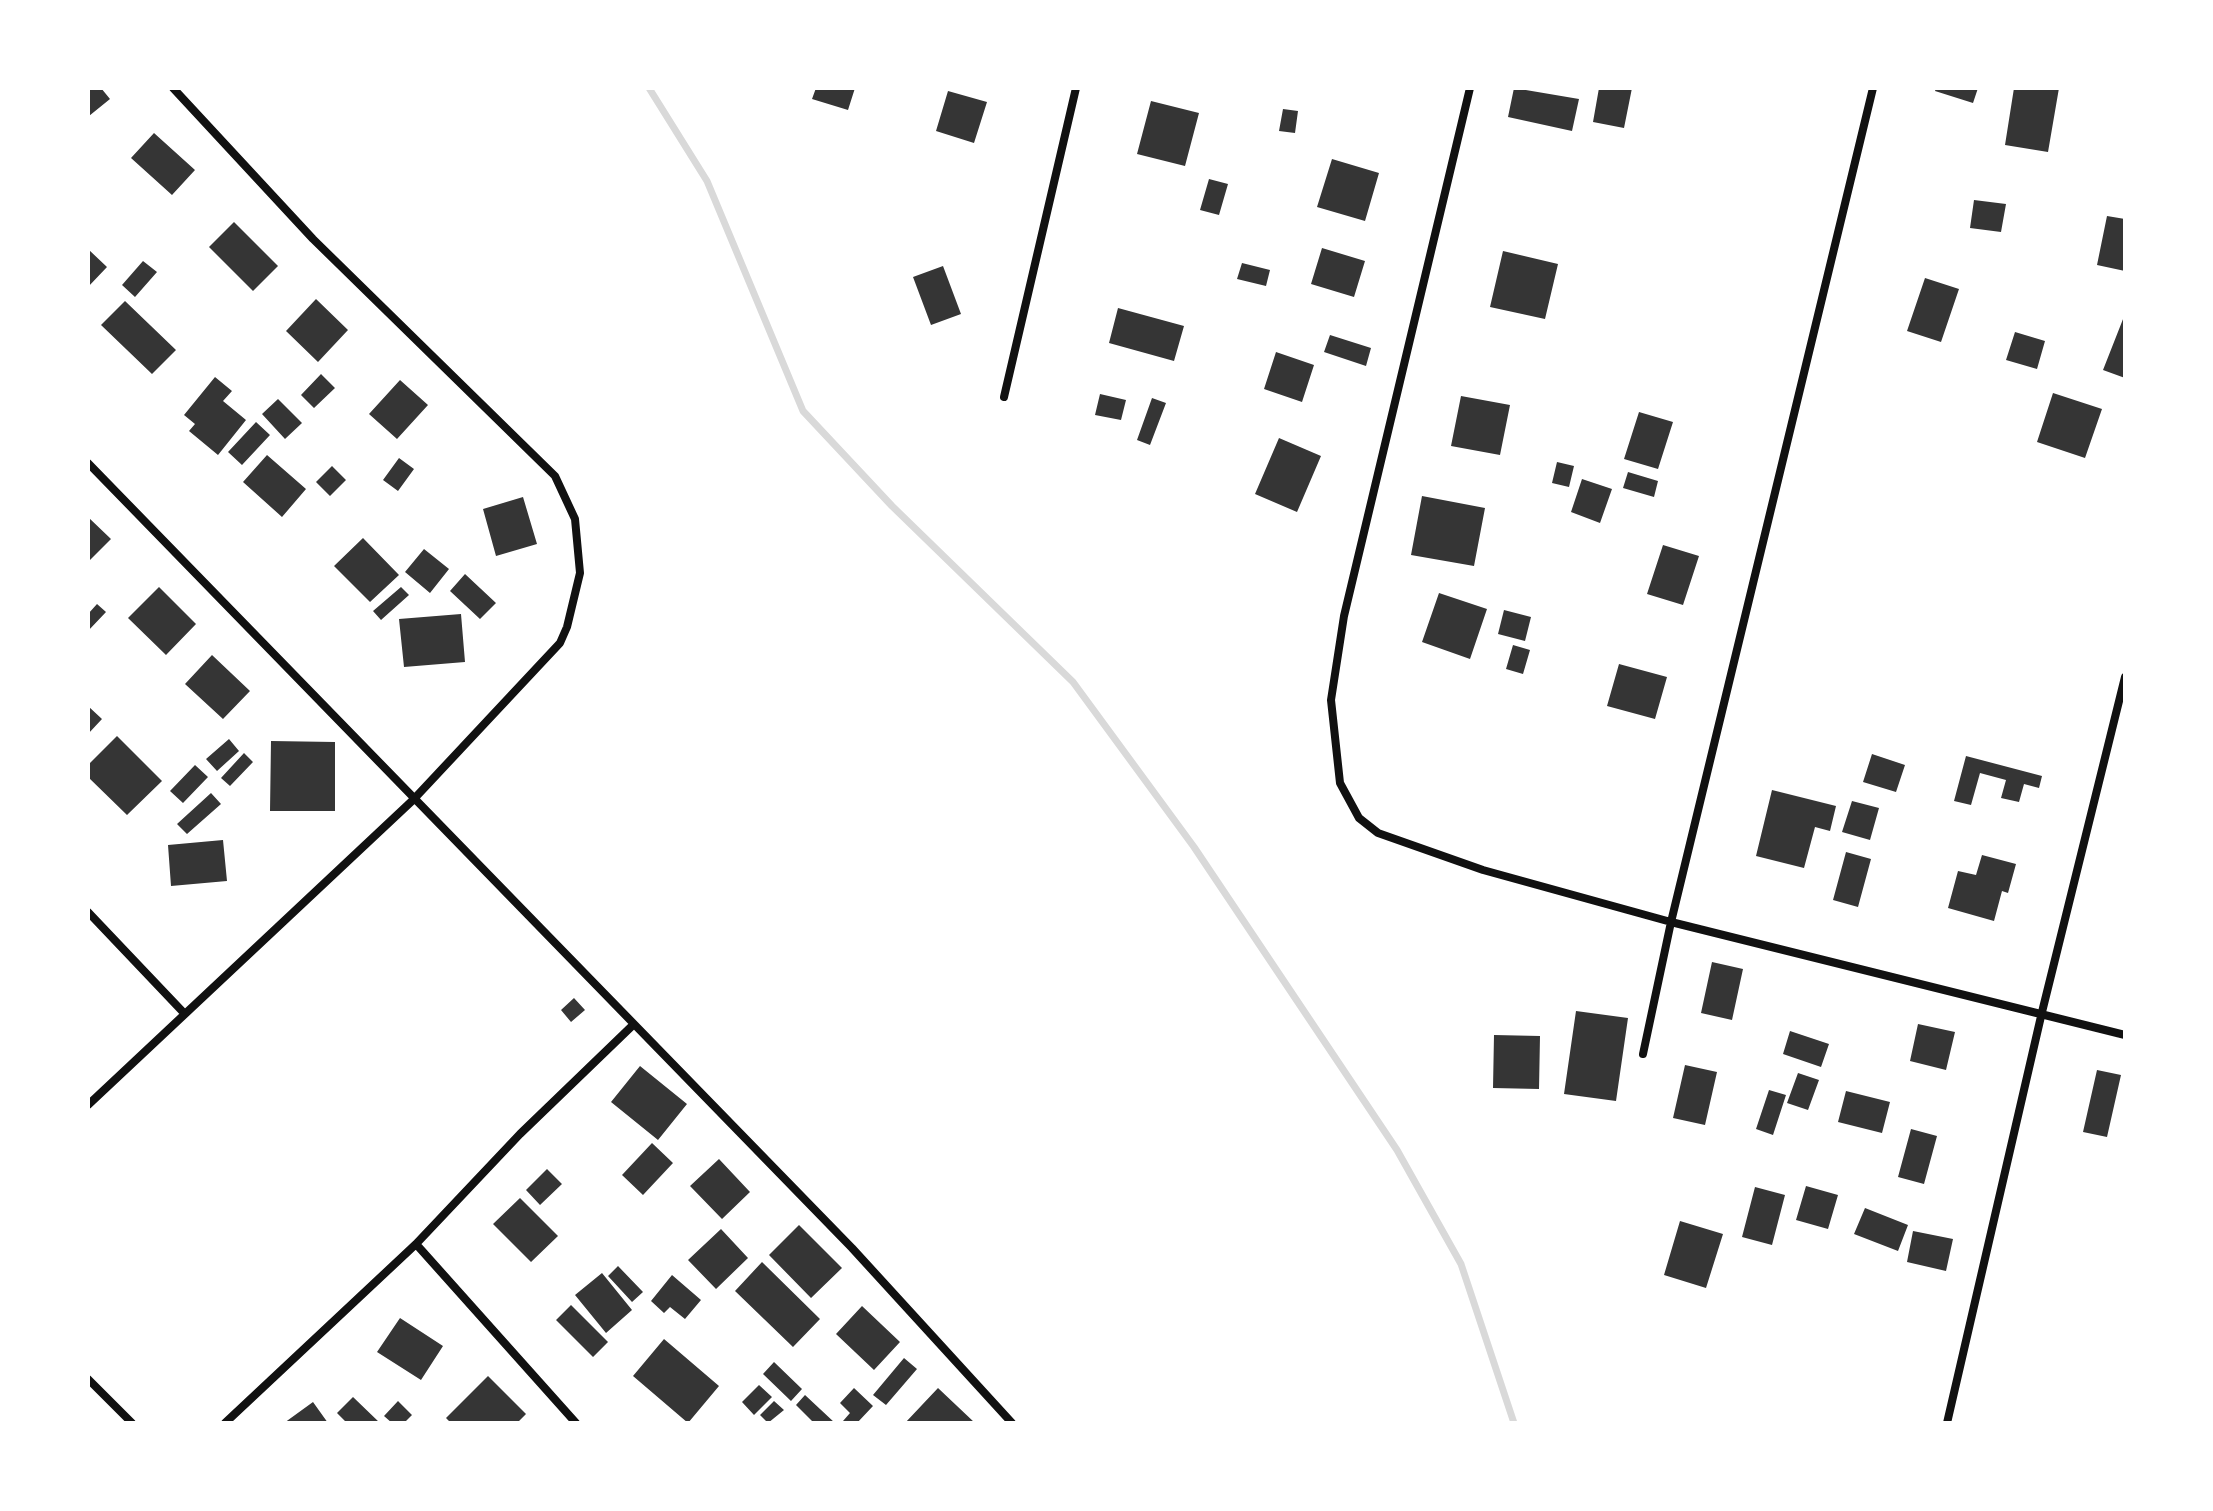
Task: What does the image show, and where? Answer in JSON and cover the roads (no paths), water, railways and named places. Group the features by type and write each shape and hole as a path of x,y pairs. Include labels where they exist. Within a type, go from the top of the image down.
{"street":[{"path":"88,1105 183,1012 413,800 560,643 580,573 575,519 555,476 313,239 173,88"},
{"path":"1004,397 1076,88"},
{"path":"1470,88 1344,616 1331,700 1340,783 1359,818 1378,833 1483,870 1671,922 2125,1035"},
{"path":"1643,1054 1671,922 1873,88"},
{"path":"88,463 852,1248 1012,1423"},
{"path":"1947,1423 2042,1012 2125,677"},
{"path":"88,912 183,1012"},
{"path":"225,1423 416,1244 520,1134 633,1025"},
{"path":"416,1244 576,1423"},
{"path":"88,1379 132,1423"}],"waterway":[{"path":"649,88 707,181 803,411 892,506 1073,682 1194,847 1397,1150 1461,1264 1514,1423"}]}
